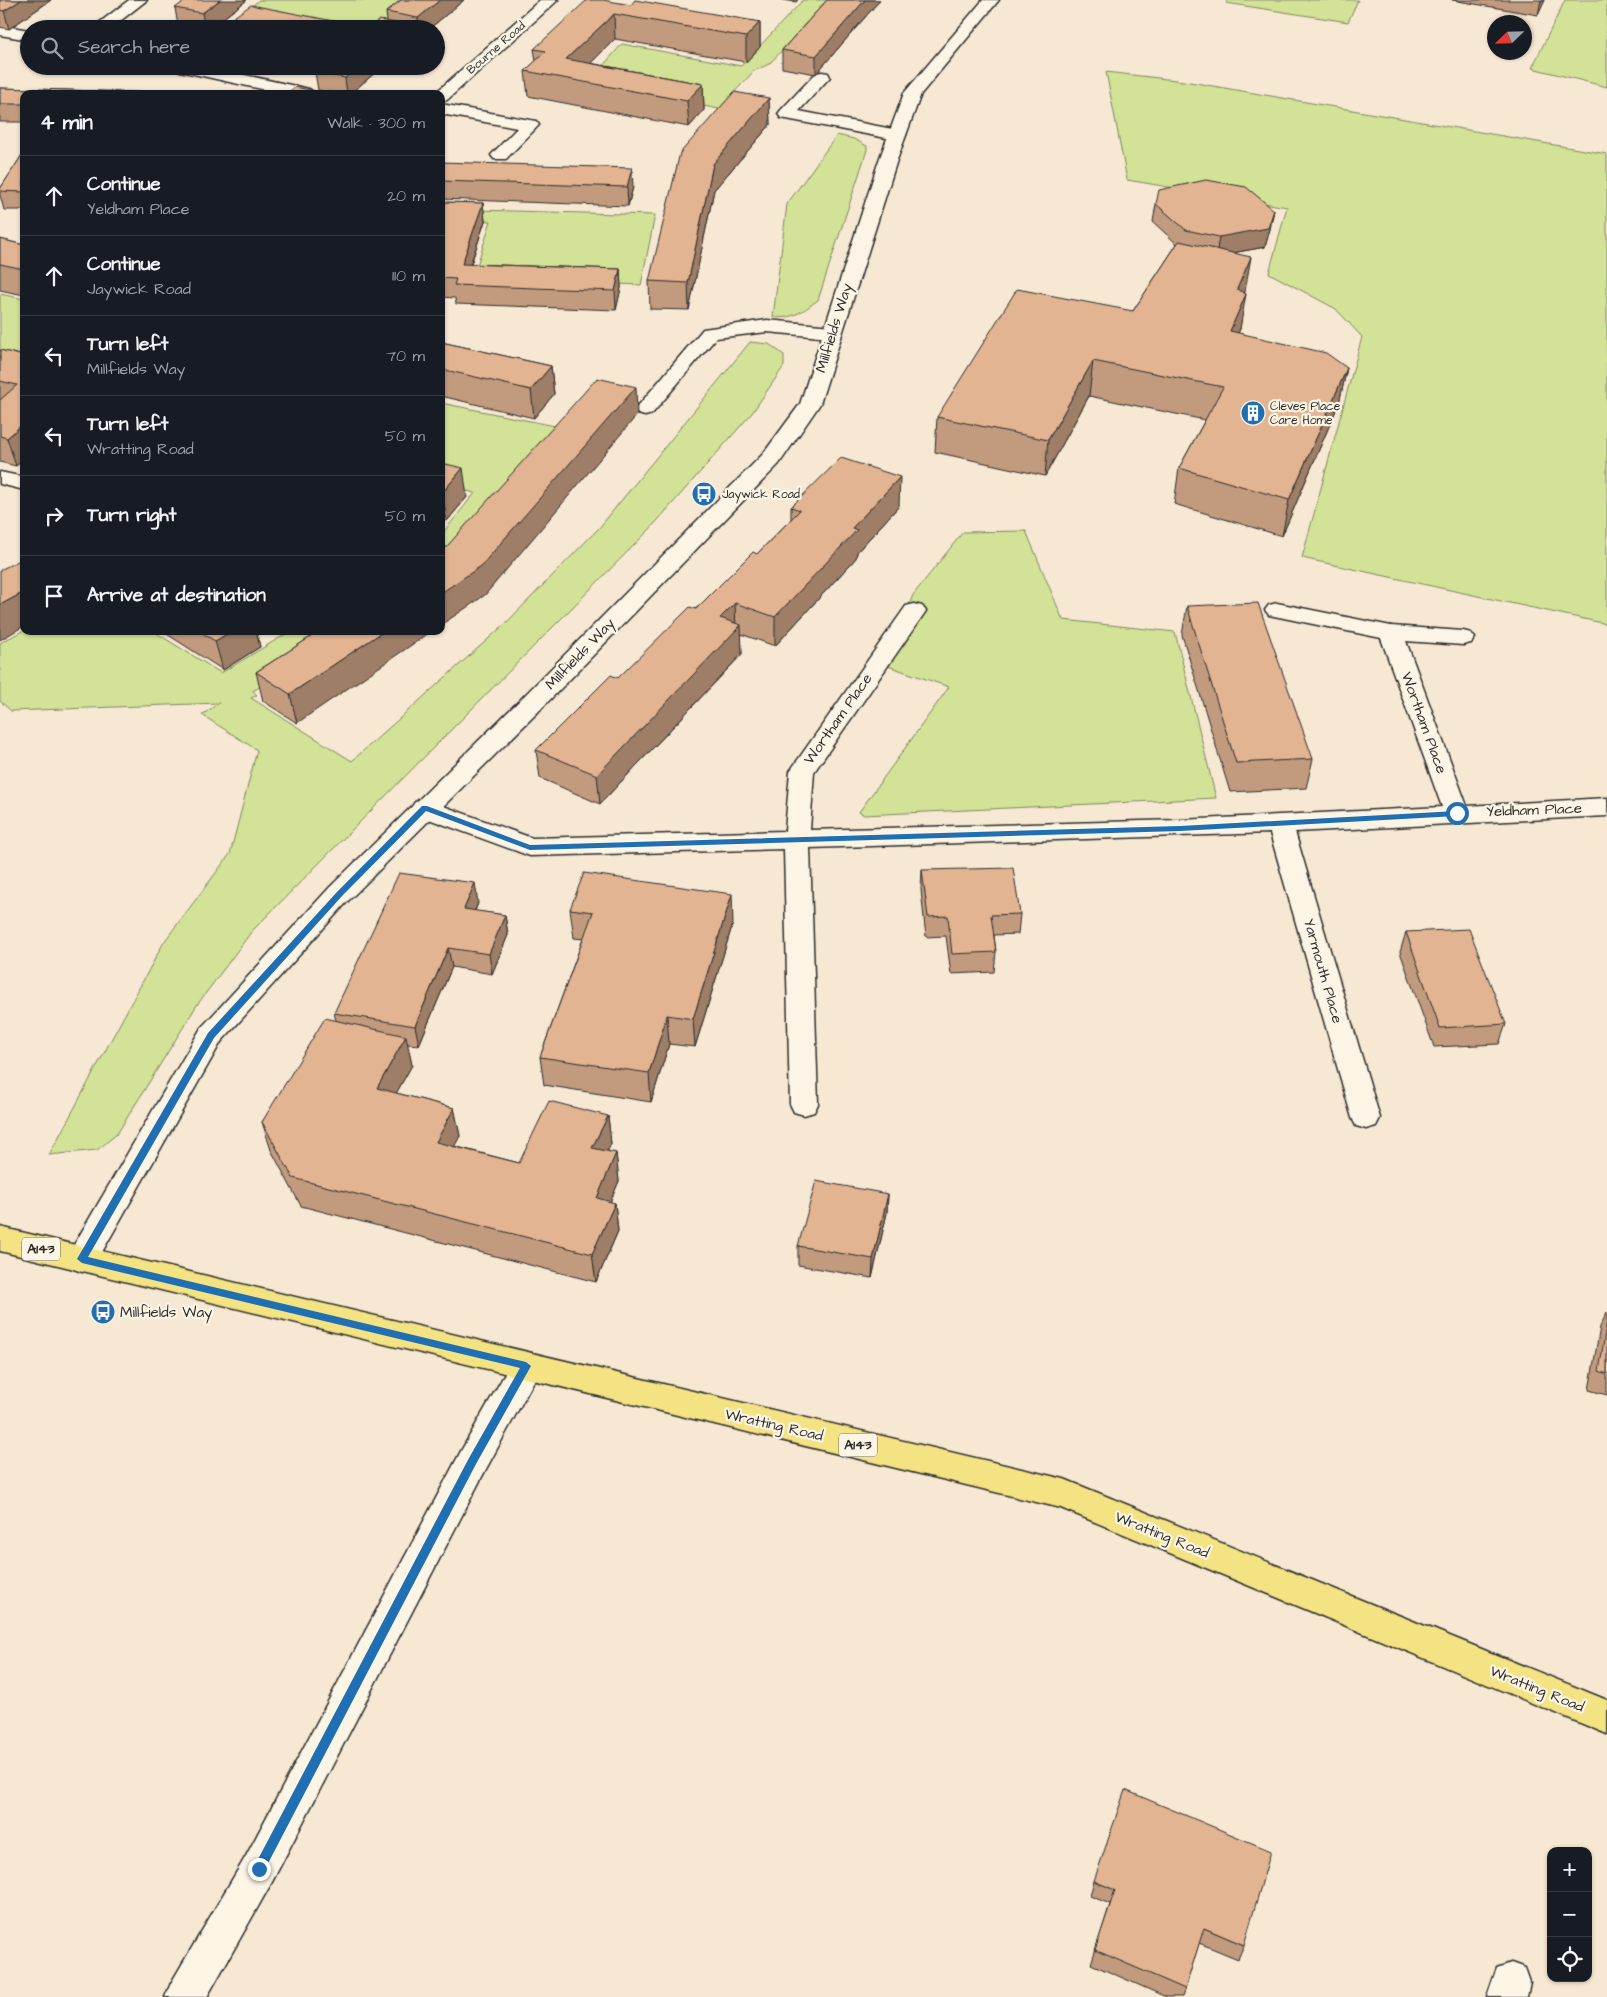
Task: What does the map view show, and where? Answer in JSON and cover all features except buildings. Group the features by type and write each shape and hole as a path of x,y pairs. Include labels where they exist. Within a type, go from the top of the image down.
{"main road":[{"name":"Wratting Road","path":"0,1239 1064,1494 1607,1717"}],"street":[{"path":"111,20 139,0"},
{"name":"Bourne Road","path":"445,92 550,0"},
{"name":"Millfields Way","path":"82,1259 211,1035 340,894 424,808 538,697 771,459 810,404 897,135 913,93 991,0"},
{"path":"0,30 20,34"},
{"path":"221,75 291,90"},
{"path":"822,77 788,114 897,135"},
{"path":"445,110 530,125 500,155"},
{"path":"645,410 710,333 767,326 832,332"},
{"path":"0,478 20,483"},
{"path":"1278,610 1391,633 1463,638"},
{"name":"Wortham Place","path":"804,1104 797,840 802,770 914,611"},
{"name":"Wortham Place","path":"1391,633 1457,813"},
{"name":"Yeldham Place","path":"1280,824 1457,813 1607,807"},
{"path":"424,808 530,847 1280,824"},
{"name":"Yarmouth Place","path":"1280,824 1366,1118"},
{"path":"185,1997 259,1869 473,1461 526,1366"}],"green space":[{"path":"259,0 420,0 394,20 254,20 239,17"},
{"path":"803,0 830,0 769,64 754,71 719,109 587,84 622,44 741,66"},
{"path":"1228,0 1358,0 1348,22 1226,3"},
{"path":"1565,0 1607,0 1607,87 1532,68"},
{"path":"1106,72 1184,81 1607,154 1607,624 1302,558 1362,337 1336,309 1269,273 1287,207 1127,180"},
{"path":"837,135 854,139 867,146 867,150 818,300 792,316 773,317 787,204"},
{"path":"445,209 655,215 641,285 473,278 491,221 445,219"},
{"path":"0,294 20,298 20,371 0,366"},
{"path":"750,342 769,344 784,355 784,366 752,413 651,528 252,931 197,1005 117,1134 97,1150 49,1155 164,942 230,854 257,750 202,715 219,703 11,711 0,701 0,643 20,632 20,635 159,635 221,673 284,635 344,635 253,691 257,695 251,698 352,761 507,622 599,528"},
{"path":"445,404 565,428 445,567 445,530 475,493 445,486"},
{"path":"1026,531 1063,620 1175,632 1216,798 864,815 859,812 949,687 885,665 913,595 963,532"}],"place":[{"name":"Cleves Place Care Home","path":"1253,413"},
{"name":"Jaywick Road","path":"704,494"},
{"name":"Millfields Way","path":"103,1312"}],"route":[{"path":"259,1869 473,1461 526,1366 82,1259 211,1035 340,894 424,808 530,847 1180,829 1457,813"}]}
